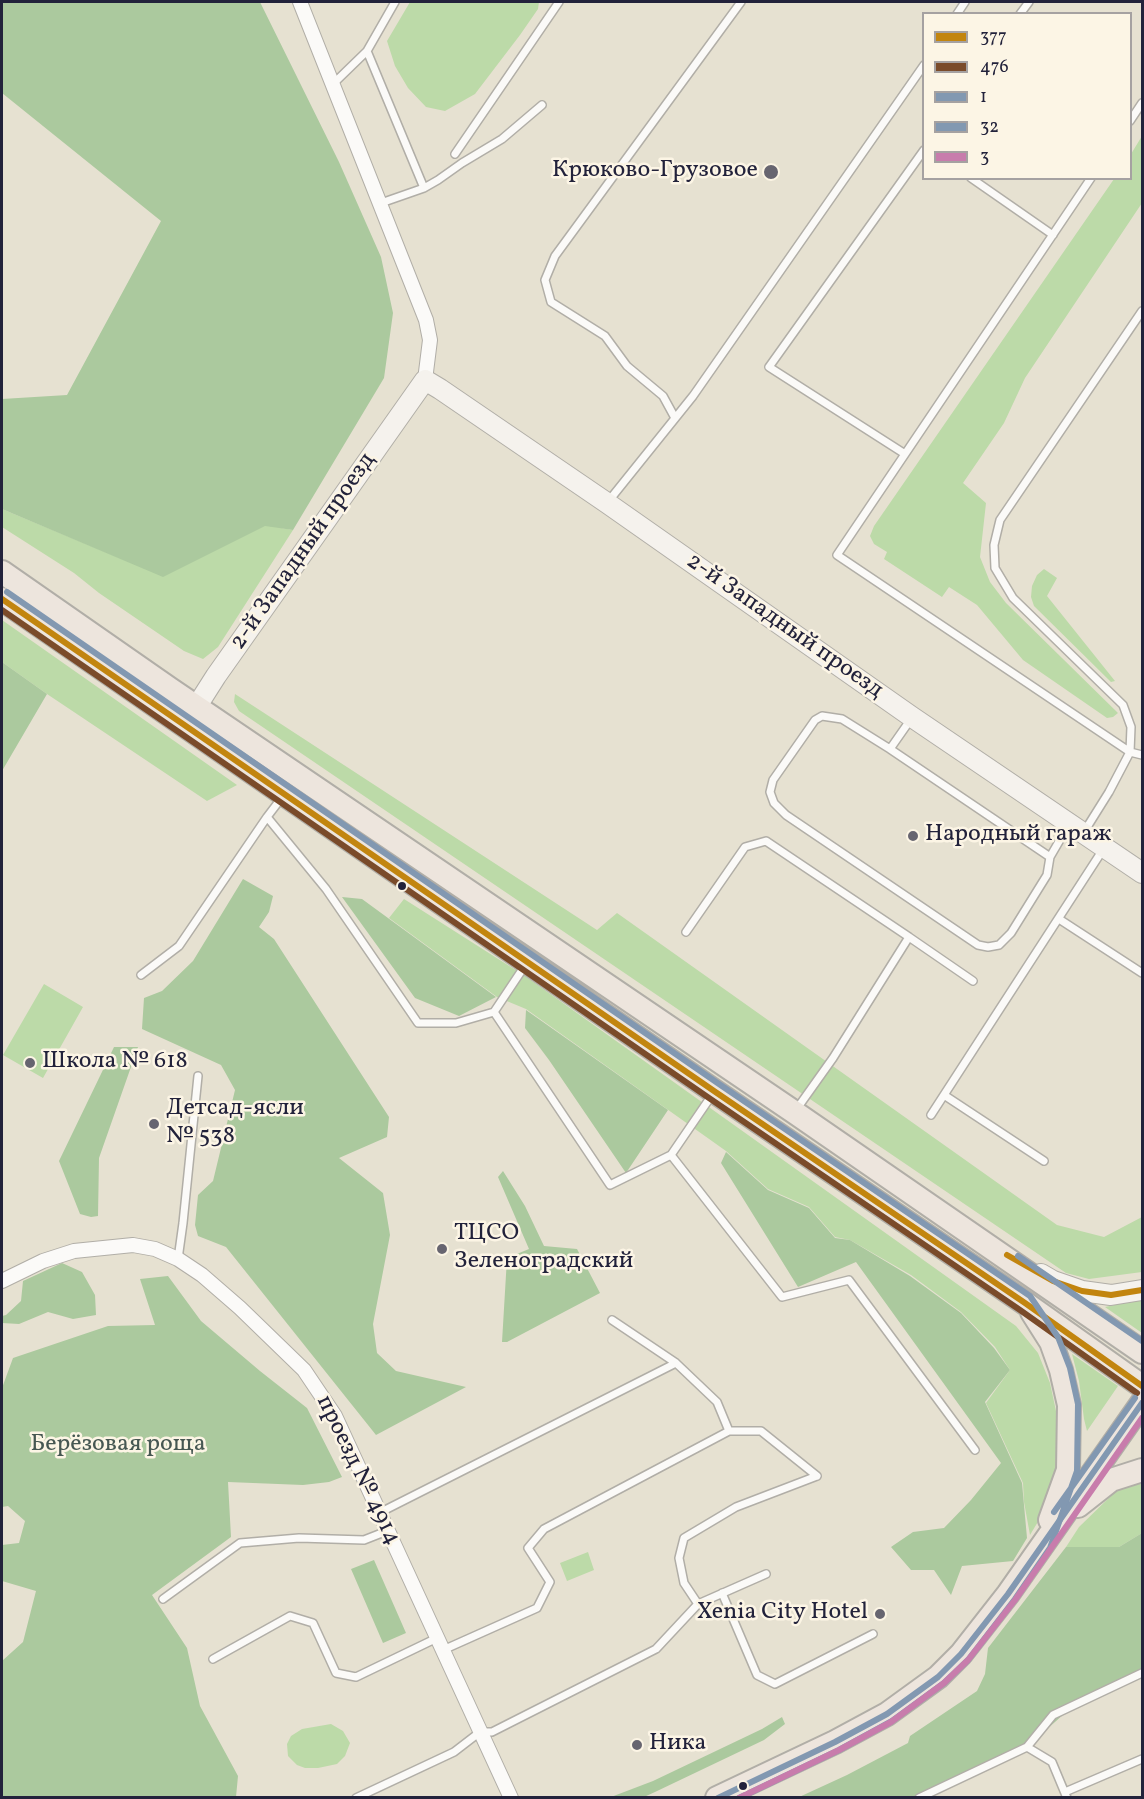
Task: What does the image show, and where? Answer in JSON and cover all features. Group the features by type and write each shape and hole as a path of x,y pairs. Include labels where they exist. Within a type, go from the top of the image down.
{"main road":[{"path":"2,572 190,715 284,794 1143,1386"},
{"path":"2,599 190,715 794,1112 1143,1352"},
{"path":"1025,1303 1051,1342 1061,1370 1069,1405 1068,1470 1042,1544"},
{"path":"717,1797 835,1742 887,1714 938,1677 961,1654 1008,1594 1143,1403"},
{"path":"1042,1544 1080,1504 1111,1480 1143,1470"}],"street":[{"name":"2-й Западный проезд","path":"190,715 425,380 430,340 426,320 300,2"},
{"name":"2-й Западный проезд","path":"425,380 607,503 912,717 1143,873"},
{"path":"974,1237 1053,1281 1082,1291 1111,1295 1143,1290"},
{"name":"проезд № 4914","path":"2,1281 74,1251 133,1245 155,1249 178,1259 202,1275 304,1370 335,1416 511,1797"}],"lane":[{"path":"333,84 367,51 394,2"},
{"path":"455,154 559,2"},
{"path":"675,418 663,396 627,366 605,336 550,302 545,280 555,256 741,2"},
{"path":"367,51 424,188"},
{"path":"607,503 693,396 922,68"},
{"path":"1132,120 1143,103"},
{"path":"381,203 424,188 502,140 542,105"},
{"path":"905,454 770,367 922,153"},
{"path":"974,180 1053,235"},
{"path":"1091,180 837,555 1130,752 1143,755"},
{"path":"1050,857 842,719 822,716 815,720 773,780 771,792 774,803 786,815 978,945 988,947 999,945 1011,933 1047,875 1050,857 1109,792 1130,752 1131,727 1123,705 1013,598 995,568 994,545 1000,520 1143,311"},
{"path":"890,749 912,717"},
{"path":"141,975 179,946 284,794"},
{"path":"267,817 326,889 418,1023 456,1023 494,1012 528,962"},
{"path":"686,932 746,847 766,841 973,981"},
{"path":"931,1115 1105,847"},
{"path":"1059,919 1143,973"},
{"path":"794,1112 833,1058 909,937"},
{"path":"494,1012 610,1185 671,1155 714,1091"},
{"path":"178,1259 198,1076"},
{"path":"944,1095 1044,1161"},
{"path":"671,1155 782,1298 849,1280 975,1450"},
{"path":"612,1320 676,1363 717,1402 729,1431"},
{"path":"379,1513 676,1363"},
{"path":"213,1659 290,1616 313,1623 336,1673 356,1677 537,1608 550,1582 528,1548 544,1529 729,1431 761,1431 817,1476 736,1507 684,1538 679,1558 684,1583 698,1604"},
{"path":"163,1599 240,1543 299,1538 364,1540 387,1531"},
{"path":"356,1797 454,1752 480,1732 492,1732 656,1649 698,1604 766,1574"},
{"path":"722,1593 757,1675 775,1684 873,1634"},
{"path":"920,1797 1027,1747 1053,1715 1143,1673"},
{"path":"1027,1747 1052,1762 1066,1795 1143,1759"}],"green space":[{"path":"2,2 260,2 339,162 381,257 393,313 384,378 293,530 265,526 163,577 2,509 2,399 67,395 161,221 2,93"},
{"path":"410,2 539,2 538,9 520,35 475,94 445,111 426,107 408,88 395,66 387,41"},
{"path":"1142,136 1142,203 1025,378 1004,423 963,483 986,503 980,557 990,582 1006,603 1118,713 1107,718 1023,660 977,605 949,587 942,597 884,559 887,552 874,544 870,536 874,526 1113,180 1132,180 1132,152"},
{"path":"2,509 163,576 265,525 293,530 218,647 203,659 184,651 99,593 74,573 2,527"},
{"path":"1044,569 1057,578 1047,596 1115,681 1111,682 1034,606 1031,597 1032,586 1037,575"},
{"path":"2,620 237,785 207,801 47,694 2,662"},
{"path":"2,662 47,694 2,771"},
{"path":"235,694 597,930 617,913 1057,1225 1104,1237 1142,1217 1142,1272 1089,1279 1066,1273 239,711 234,702"},
{"path":"243,879 273,896 269,912 259,927 274,939 389,1117 387,1137 339,1158 383,1193 390,1235 373,1324 377,1353 396,1371 466,1387 376,1435 226,1247 198,1236 195,1225 198,1195 213,1181 235,1090 221,1065 142,1029 144,998 162,991 193,961"},
{"path":"342,897 362,899 496,997 459,1016 415,998"},
{"path":"404,899 525,976 1016,1326 1038,1353 1050,1383 1062,1439 1060,1485 1030,1535 1023,1483 986,1403 1010,1370 995,1347 961,1312 911,1275 850,1240 835,1237 809,1207 768,1189 726,1151 526,1009 497,997 389,918"},
{"path":"44,984 83,1007 43,1078 3,1055"},
{"path":"526,1010 668,1110 626,1173 525,1028"},
{"path":"114,1047 138,1047 99,1158 98,1216 91,1217 80,1214 59,1161"},
{"path":"726,1152 768,1190 809,1208 835,1238 850,1240 910,1276 961,1313 994,1348 1010,1370 985,1402 1022,1483 1027,1538 1013,1561 962,1566 951,1595 934,1570 911,1570 891,1547 913,1532 944,1528 971,1500 1001,1463 856,1262 798,1287 721,1163"},
{"path":"503,1171 525,1206 544,1246 577,1249 600,1293 507,1342 502,1342 507,1258 529,1249 498,1177"},
{"path":"62,1263 82,1272 95,1295 96,1315 73,1319 48,1312 19,1324 2,1323 2,1316 21,1301 23,1281"},
{"name":"Берёзовая роща","path":"168,1276 201,1321 307,1408 342,1477 329,1482 303,1485 228,1482 231,1537 152,1595 187,1648 200,1706 238,1776 236,1797 2,1797 2,1661 23,1642 36,1591 2,1581 2,1545 19,1543 25,1521 8,1506 2,1507 2,1388 13,1358 108,1326 155,1325 140,1279"},
{"path":"1142,1299 1142,1333 1105,1307"},
{"path":"1072,1354 1118,1386 1087,1431 1079,1381"},
{"path":"1142,1482 1142,1533 1119,1547 1066,1547 1079,1527 1116,1491"},
{"path":"1142,1533 1142,1670 1074,1705 1027,1747 920,1797 797,1798 908,1743 910,1736 977,1691 985,1674 988,1648 1066,1547 1119,1547"},
{"path":"588,1552 594,1570 567,1581 560,1563"},
{"path":"374,1560 406,1633 383,1643 351,1569"},
{"path":"782,1717 785,1724 764,1740 655,1792 644,1797 611,1797 653,1781 762,1729"},
{"path":"331,1724 343,1731 350,1743 345,1756 337,1764 305,1768 297,1765 288,1756 287,1744 291,1736 302,1729"}],"transit line":[{"name":"1","path":"7,592 1030,1296 1058,1337 1070,1368 1078,1404 1077,1471 1050,1548 1015,1599 968,1660 944,1683 892,1721 839,1750 739,1798"},
{"name":"377","path":"2,599 1025,1303 1142,1386"},
{"name":"476","path":"2,610 1020,1310 1137,1393"},
{"name":"377","path":"1007,1255 1053,1281 1082,1291 1111,1295 1142,1290"},
{"name":"1","path":"1018,1256 1142,1341"},
{"name":"1","path":"1054,1512 1135,1398"},
{"name":"32","path":"718,1798 835,1742 887,1714 938,1677 961,1654 1008,1594 1142,1403"},
{"name":"3","path":"739,1798 891,1722 944,1683 968,1660 1015,1600 1142,1418"}],"place":[{"name":"Крюково-Грузовое","path":"771,172"},
{"name":"Народный гараж","path":"913,836"},
{"name":"Школа № 618","path":"30,1063"},
{"name":"Детсад-ясли № 538","path":"154,1124"},
{"name":"ТЦСО Зеленоградский","path":"442,1249"},
{"name":"Xenia City Hotel","path":"880,1614"},
{"name":"Ника","path":"637,1745"}]}
